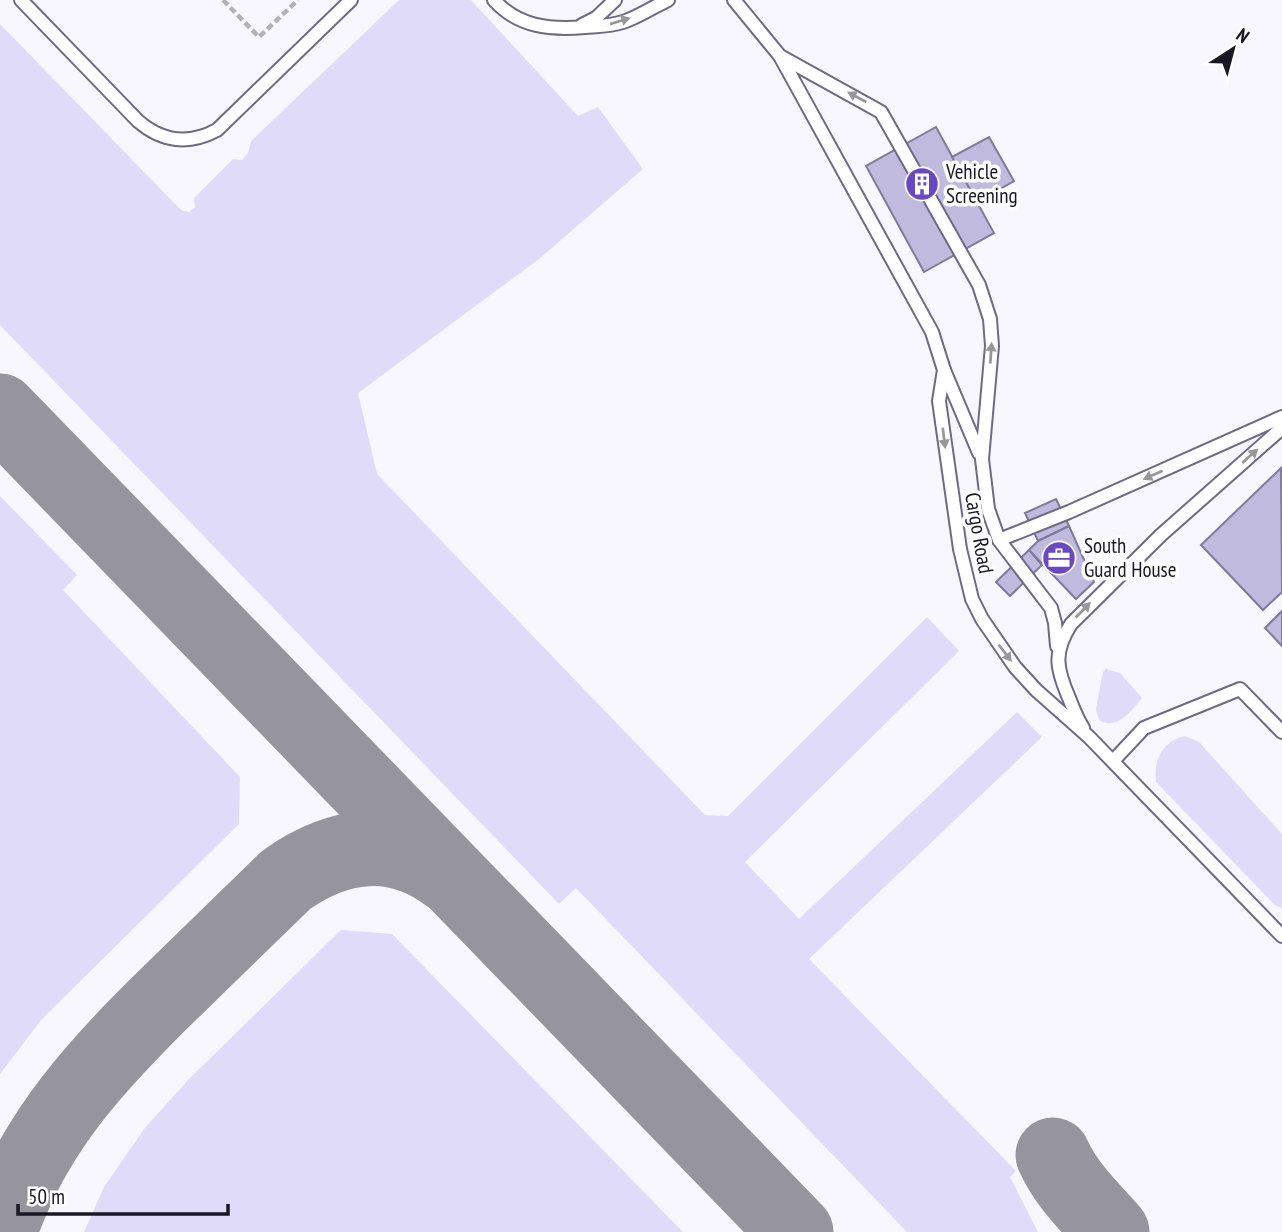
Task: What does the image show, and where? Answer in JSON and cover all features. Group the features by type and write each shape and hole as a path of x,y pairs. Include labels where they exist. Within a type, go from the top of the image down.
{"lane":[{"path":"21,0 138,121 157,135 179,141 205,137 217,130 351,0"},
{"path":"494,0 504,11 520,21 538,26 568,28 623,22 668,0"},
{"path":"568,28 596,18 615,0"},
{"path":"720,0 752,20"},
{"path":"734,0 780,56 881,112 979,285 990,319 992,346 982,459 988,509 999,540 1051,608 1061,680 1079,722 1089,737"},
{"name":"Cargo Road","path":"780,56 932,332 944,370 939,401 955,518 972,599 995,641 1037,690 1113,761 1282,936"},
{"path":"944,370 982,459"},
{"path":"999,540 1069,512 1282,417"},
{"path":"1058,654 1070,624 1097,596 1161,535 1282,428"},
{"path":"1113,761 1144,728 1240,689 1282,732"}],"path":[{"path":"223,0 259,37 298,0"}],"shaded area":[{"path":"399,0 471,0 578,116 598,107 643,169 539,259 358,393 377,474 705,815 728,816 927,617 959,651 745,862 799,919 1017,712 1042,737 809,959 1016,1171 1010,1177 1038,1232 907,1232 576,888 559,904 0,325 0,24 181,210 189,212 195,207 194,198 233,159 242,160 248,153 251,141"},
{"path":"0,496 77,575 63,590 240,777 239,824 41,1020 0,1074"},
{"path":"1106,669 1120,673 1142,698 1123,718 1112,723 1099,720 1096,709 1103,672"},
{"path":"1185,736 1199,742 1282,834 1282,908 1275,905 1156,782 1156,767 1161,753 1170,742"},
{"path":"341,930 392,934 683,1232 84,1232 104,1187 144,1129 189,1079"}],"building":[{"name":"Vehicle Screening","path":"936,127 994,233 924,272 866,166"},
{"path":"989,137 1014,181 977,202 952,157"},
{"path":"1281,468 1282,592 1263,610 1201,545"},
{"path":"1056,499 1069,526 1038,541 1025,513"},
{"name":"South Guard House","path":"1069,526 1094,582 1076,599 1029,550 1038,541"},
{"path":"1029,550 1042,565 1010,596 996,582"},
{"path":"1282,611 1282,646 1265,628"}],"taxiway":[{"path":"0,411 796,1232"},
{"path":"0,1231 31,1161 72,1099 121,1042 286,880 326,858 367,849 387,849 408,854 449,876"},
{"path":"1053,1155 1072,1186 1112,1232"}],"place":[{"name":"Vehicle Screening","path":"922,184"},
{"name":"South Guard House","path":"1059,558"}]}
